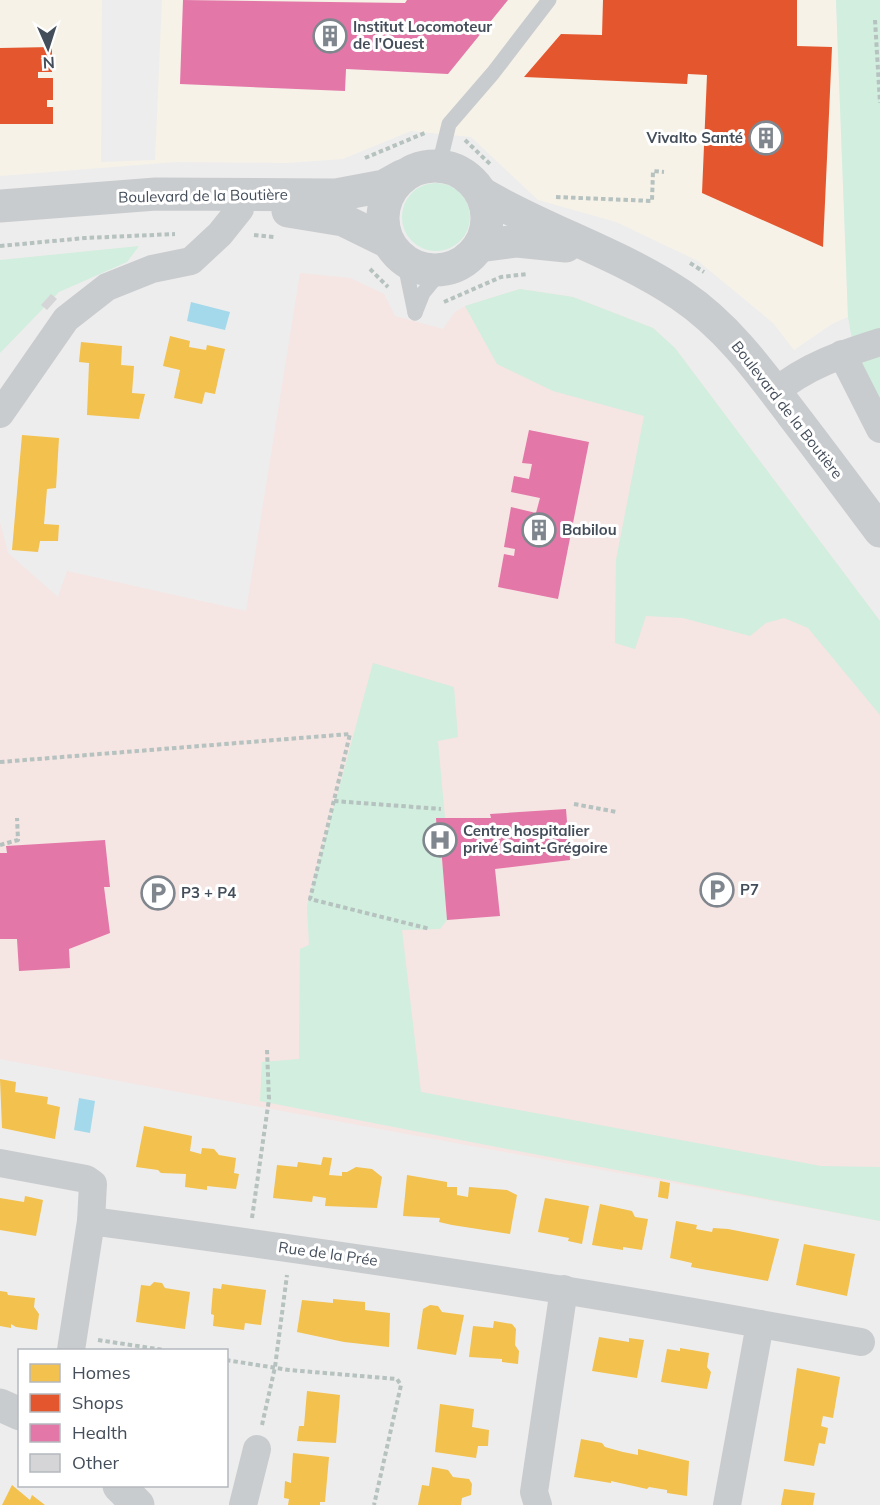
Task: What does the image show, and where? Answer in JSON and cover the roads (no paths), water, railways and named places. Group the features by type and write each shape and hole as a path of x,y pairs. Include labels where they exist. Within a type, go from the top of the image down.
{"street":[{"path":"439,165 464,174 482,193 487,220 479,246 469,258 456,266 442,270 429,270 396,251 383,217 385,200 392,187 402,176 414,170 439,165"},
{"name":"Boulevard de la Boutière","path":"0,206 156,194 336,195 384,186 402,176"},
{"name":"Boulevard de la Boutière","path":"482,193 660,282 710,316 737,343 880,531"},
{"path":"0,414 66,319 107,288 152,269 191,261 220,234 240,209"},
{"name":"Boulevard de la Boutière","path":"0,222 112,212 240,209 295,212 343,220 396,251"},
{"name":"Boulevard de la Boutière","path":"479,246 533,241 590,249"},
{"path":"775,392 793,377 842,354 880,342"},
{"path":"842,354 880,429"},
{"path":"0,1164 90,1181 95,1190 72,1344"},
{"name":"Rue de la Prée","path":"91,1221 564,1289 861,1342"},
{"path":"538,1505 534,1492 564,1289"},
{"path":"727,1505 760,1324"},
{"path":"0,1405 18,1413"},
{"path":"243,1505 257,1449"},
{"path":"121,1487 138,1505"}],"lane":[{"path":"439,165 449,124 493,73 549,0"},
{"path":"396,251 415,312 423,293 442,270"}],"water":[{"path":"191,302 230,312 225,330 187,321"},
{"path":"79,1098 95,1101 90,1133 74,1130"}],"place":[{"name":"Institut Locomoteur de l'Ouest","path":"330,36"},
{"name":"Vivalto Santé","path":"766,138"},
{"name":"Babilou","path":"539,530"},
{"name":"Centre hospitalier privé Saint-Grégoire","path":"440,840"},
{"name":"P7","path":"717,890"},
{"name":"P3 + P4","path":"158,893"}]}
